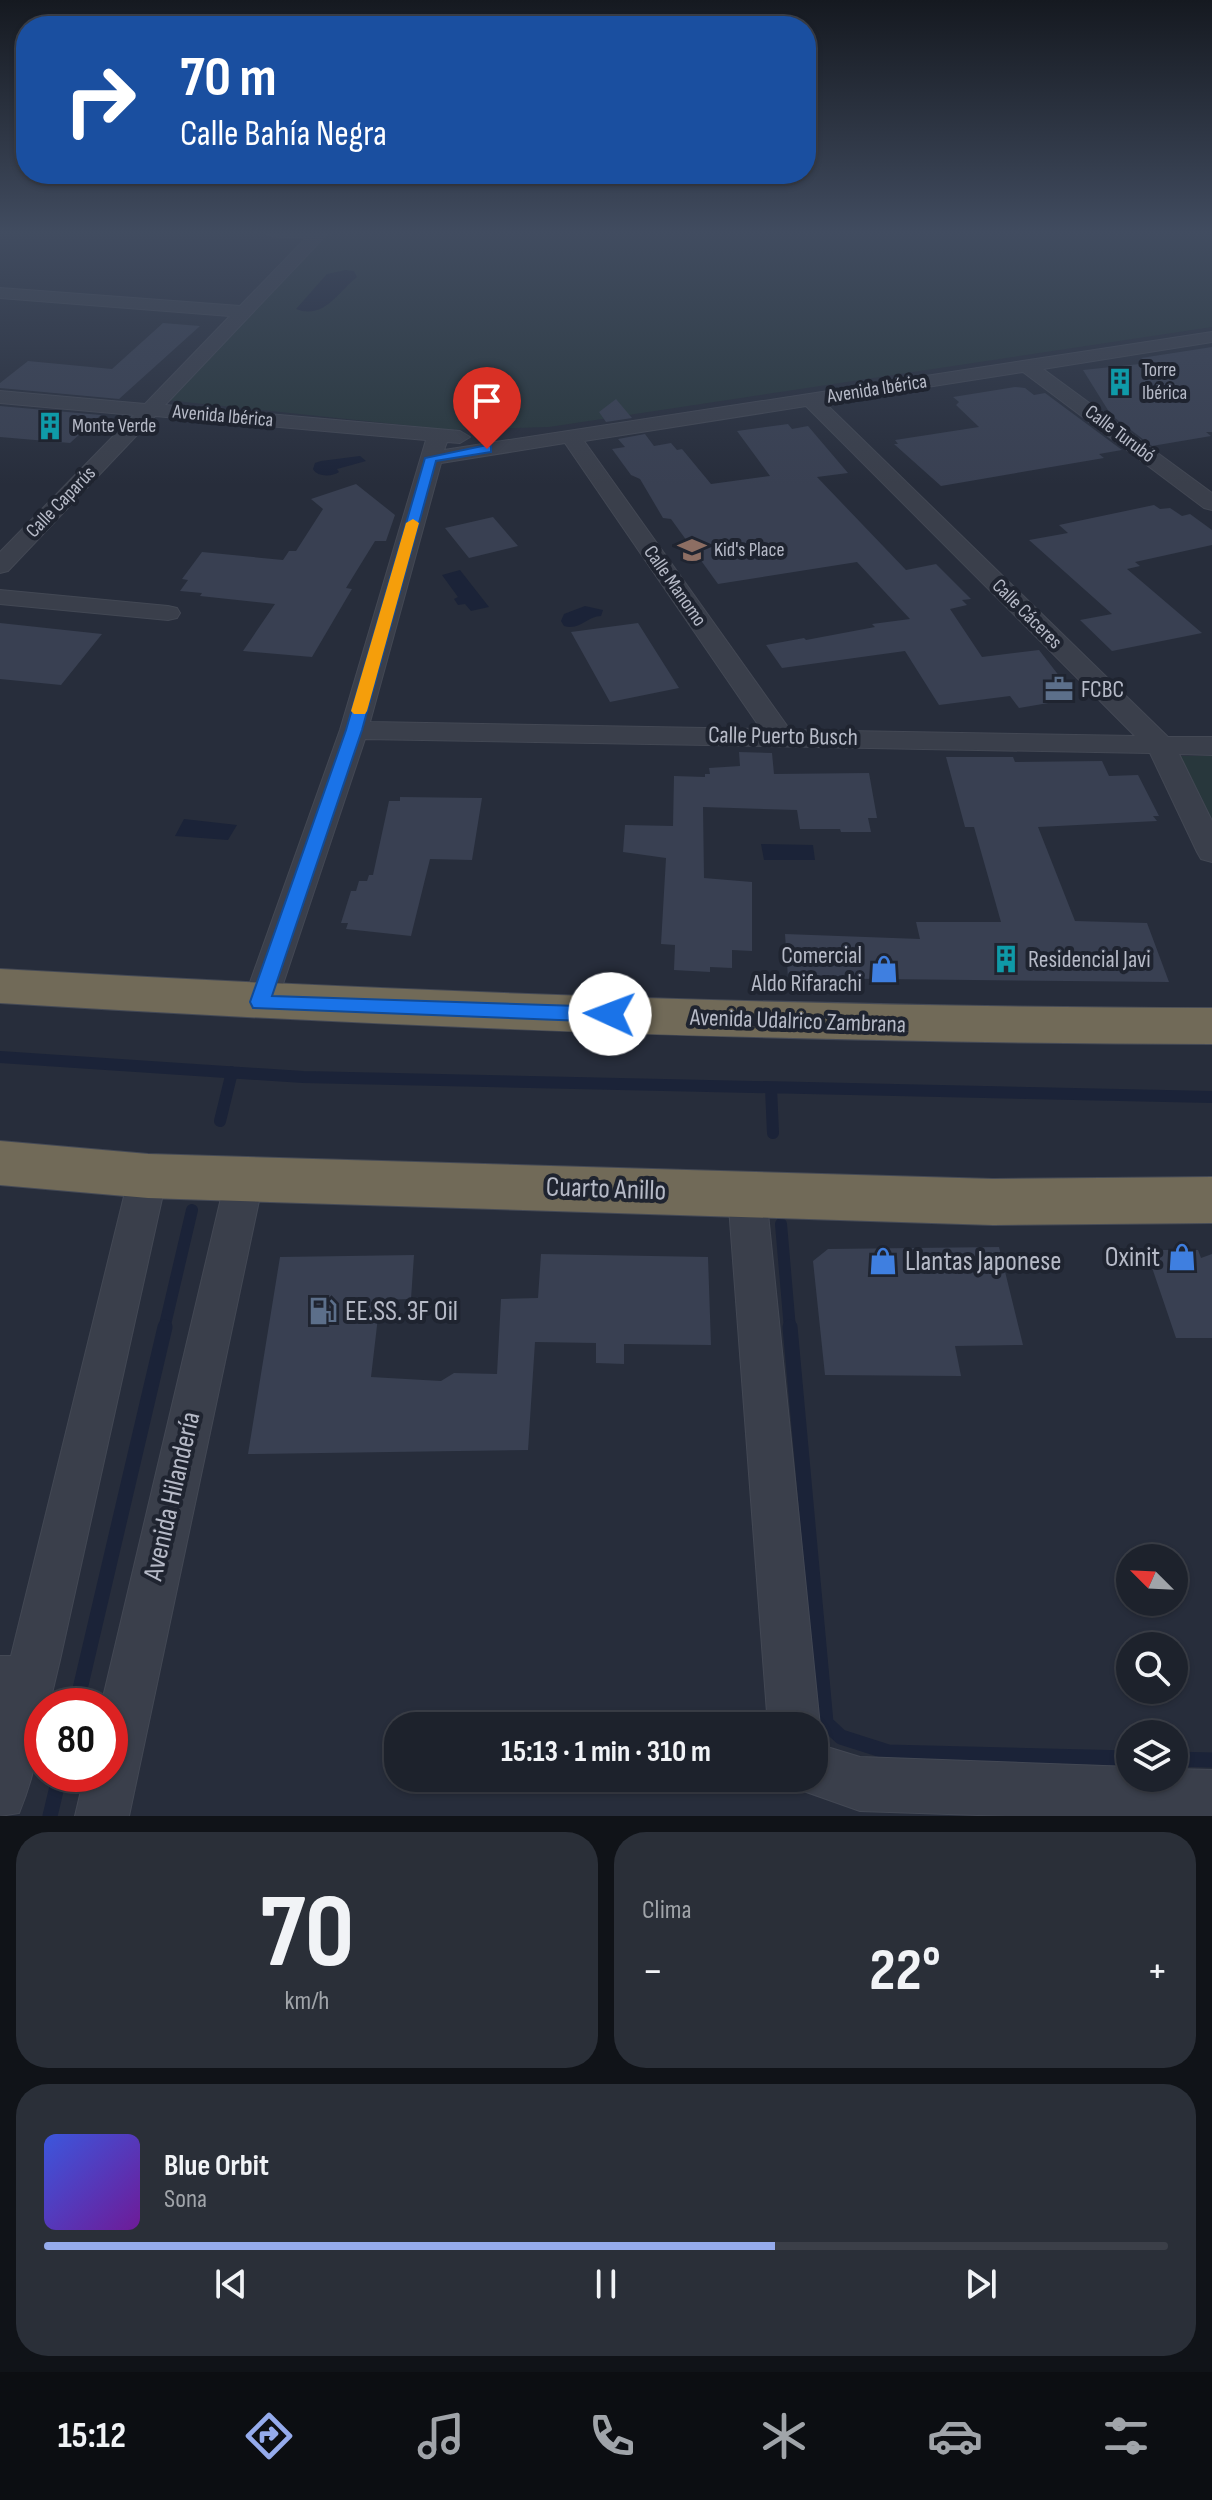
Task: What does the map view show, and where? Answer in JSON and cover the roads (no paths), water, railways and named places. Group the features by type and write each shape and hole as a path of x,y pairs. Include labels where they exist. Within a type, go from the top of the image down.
{"highway":[{"name":"Avenida Udalrico Zambrana","path":"0,986 260,1002 960,1027 1212,1026"},
{"name":"Cuarto Anillo","path":"0,1163 148,1176 993,1202 1212,1200"}],"street":[{"name":"Calle Caparús","path":"0,566 241,316"},
{"name":"Avenida Ibérica","path":"0,397 149,409 434,447 543,440 1212,337"},
{"name":"Calle Turubó","path":"1027,366 1212,503"},
{"name":"Calle Cáceres","path":"810,399 1161,746 1212,852"},
{"name":"Calle Manomo","path":"570,436 780,736"},
{"path":"260,1002 354,730 434,447"},
{"path":"0,534 28,537"},
{"path":"0,597 168,613"},
{"name":"Calle Puerto Busch","path":"354,730 1212,746"},
{"path":"0,1794 14,1682 148,1176"},
{"name":"Avenida Hilandería","path":"102,1816 245,1177"},
{"path":"747,1194 793,1712"},
{"path":"828,1774 860,1784 1212,1797"}],"water":[{"path":"360,456 366,461 337,469 339,472 333,475 321,475 313,469 315,463 321,461"},
{"path":"460,570 489,607 471,611 465,604 458,605 454,599 458,597 442,575"},
{"path":"585,606 603,610 601,616 575,627 564,626 561,621 564,614"},
{"path":"184,819 237,825 228,840 175,836"},
{"path":"761,844 813,845 815,860 764,860"}],"waterway":[{"path":"0,1057 232,1072"},
{"path":"220,1121 232,1072"},
{"path":"232,1072 303,1077 1212,1097"},
{"path":"771,1088 773,1133"},
{"path":"164,1329 192,1210"},
{"path":"781,1224 790,1329"},
{"path":"80,1688 165,1327"},
{"path":"790,1327 826,1723 841,1737 888,1752 1116,1758"},
{"path":"1188,1759 1212,1760"},
{"path":"50,1816 56,1792"}],"place":[{"name":"Torre Ibérica","path":"1120,382"},
{"name":"Monte Verde","path":"50,426"},
{"name":"Kid's Place","path":"692,550"},
{"name":"FCBC","path":"1059,689"},
{"name":"Residencial Javi","path":"1006,959"},
{"name":"Comercial Aldo Rifarachi","path":"884,969"},
{"name":"Oxinit","path":"1182,1257"},
{"name":"Llantas Japonese","path":"883,1261"},
{"name":"EE.SS. 3F Oil","path":"323,1311"}]}
